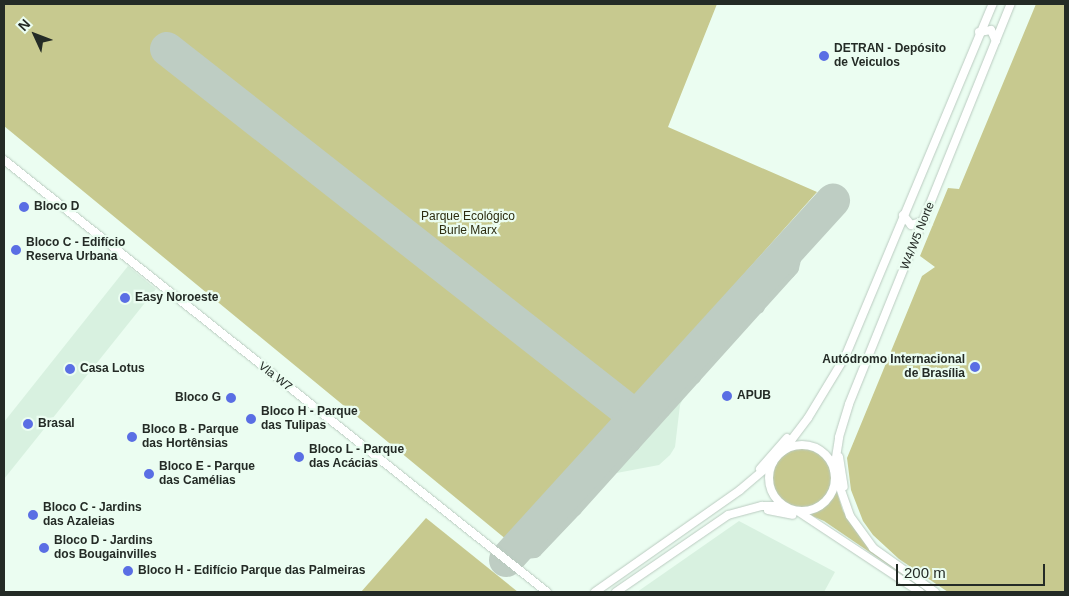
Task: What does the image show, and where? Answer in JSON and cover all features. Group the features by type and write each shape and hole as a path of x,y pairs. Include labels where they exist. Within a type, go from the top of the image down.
{"main road":[{"name":"W4/W5 Norte","path":"783,451 808,418 845,357 979,32 993,4"},
{"name":"W4/W5 Norte","path":"834,472 837,445 849,404 1011,4"},
{"path":"979,32 991,30 996,41"},
{"name":"Vla W7","path":"4,160 547,592"},
{"path":"903,215 911,225 924,221"},
{"path":"750,482 792,432 808,418"},
{"path":"595,592 750,482 783,451 799,445 814,447 827,456 850,516 873,548 935,592"},
{"path":"837,445 850,516"},
{"path":"773,462 768,486 783,506"},
{"path":"798,512 815,509 828,498 834,472"},
{"path":"616,592 728,515 754,507 783,506 809,518 920,592"},
{"path":"754,507 809,518"}],"shaded area":[{"path":"128,266 156,289 4,479 4,422"},
{"path":"691,381 680,405 675,447 670,455 659,465 606,475"},
{"path":"739,521 835,572 824,592 637,592"}],"green space":[{"name":"Parque Ecológico Burle Marx","path":"4,4 717,4 668,127 817,192 507,540 4,126"},
{"name":"Autódromo Internacional de Brasília","path":"1036,4 1065,4 1065,592 948,592 899,559 873,535 863,521 851,490 847,458 922,276 935,267 920,256 948,188 959,189"},
{"path":"801,448 818,453 826,461 831,478 826,495 818,503 801,508 784,503 776,495 771,478 776,461 784,453"},
{"path":"836,489 843,511 870,549 933,592 928,592 824,521 807,514 826,505"},
{"path":"426,518 518,592 361,592"}],"taxiway":[{"path":"518,547 525,552 535,551 575,509 792,268 799,237"},
{"path":"776,263 786,263 789,272"},
{"path":"746,296 753,296 758,307"},
{"path":"681,367 688,368 694,377"},
{"path":"644,408 664,410"},
{"path":"627,427 633,445"},
{"path":"555,506 575,509"}],"runway":[{"path":"167,49 636,417"},
{"path":"506,560 833,201"}],"place":[{"name":"DETRAN - Depósito de Veiculos","path":"824,56"},
{"name":"Bloco D","path":"24,207"},
{"name":"Bloco C - Edifício Reserva Urbana","path":"16,250"},
{"name":"Easy Noroeste","path":"125,298"},
{"name":"Autódromo Internacional de Brasília","path":"975,367"},
{"name":"Casa Lotus","path":"70,369"},
{"name":"APUB","path":"727,396"},
{"name":"Bloco G","path":"231,398"},
{"name":"Bloco H - Parque das Tulipas","path":"251,419"},
{"name":"Brasal","path":"28,424"},
{"name":"Bloco B - Parque das Hortênsias","path":"132,437"},
{"name":"Bloco L - Parque das Acácias","path":"299,457"},
{"name":"Bloco E - Parque das Camélias","path":"149,474"},
{"name":"Bloco C - Jardins das Azaleias","path":"33,515"},
{"name":"Bloco D - Jardins dos Bougainvilles","path":"44,548"},
{"name":"Bloco H - Edifício Parque das Palmeiras","path":"128,571"}]}
